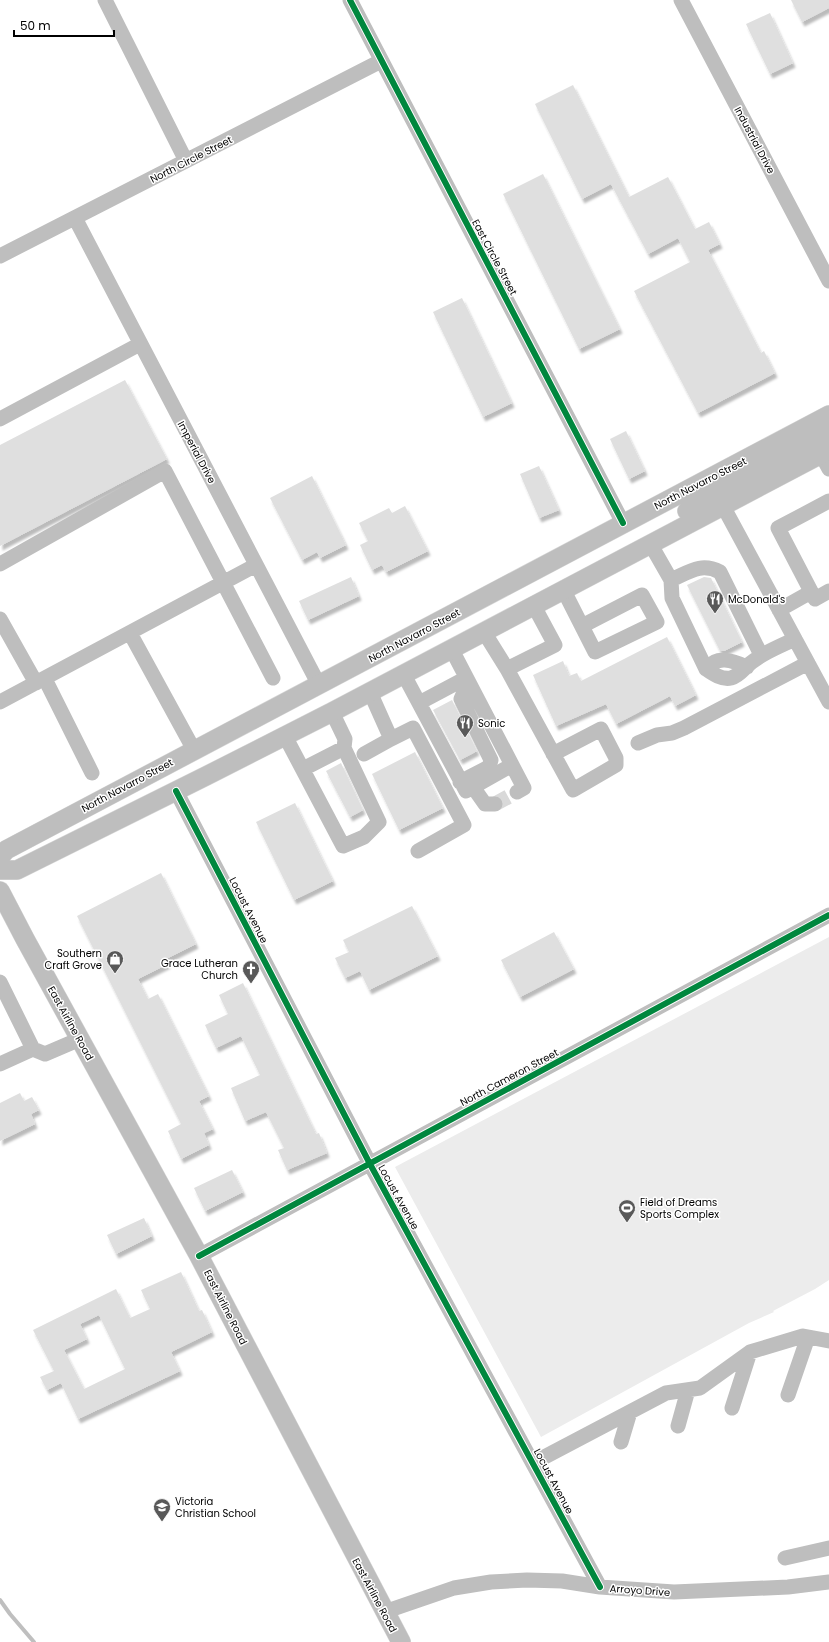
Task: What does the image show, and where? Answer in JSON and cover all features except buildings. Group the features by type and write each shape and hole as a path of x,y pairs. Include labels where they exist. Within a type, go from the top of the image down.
{"main road":[{"name":"North Navarro Street","path":"0,856 6,850 829,415"},
{"path":"651,545 662,524 829,434"},
{"path":"0,870 17,870 176,791 452,650 723,506 826,458"},
{"name":"East Airline Road","path":"0,891 199,1256 400,1642"}],"street":[{"path":"105,0 186,161"},
{"name":"East Circle Street","path":"350,0 623,523"},
{"name":"Industrial Drive","path":"681,0 829,281"},
{"name":"North Circle Street","path":"0,256 381,61"},
{"name":"Imperial Drive","path":"75,218 319,685"},
{"path":"0,419 140,344"},
{"path":"0,564 165,471 273,678"},
{"path":"829,501 778,528 815,599 829,591"},
{"path":"723,506 829,702"},
{"path":"651,545 671,580 672,598 706,669 710,663 724,659 746,666 761,655 795,639"},
{"path":"0,702 256,565"},
{"path":"671,580 702,566 712,568 720,572 761,655"},
{"path":"564,591 595,652 657,622 642,595 582,626"},
{"path":"779,610 811,592"},
{"path":"507,669 554,644 534,606"},
{"path":"0,618 40,681 92,773"},
{"path":"484,632 507,669 553,754"},
{"path":"130,633 194,750"},
{"path":"452,650 524,788 517,792"},
{"path":"638,743 657,735 672,733 684,728 808,662"},
{"path":"404,674 419,703 467,784 485,804 495,804"},
{"path":"419,703 467,680"},
{"path":"467,680 461,699 491,760 489,767 467,784"},
{"path":"370,692 391,739"},
{"path":"286,736 343,846 364,837 379,822 344,748 345,739 332,712"},
{"path":"364,754 413,728 464,825 418,851"},
{"path":"303,769 344,748"},
{"path":"467,784 512,765"},
{"name":"Locust Avenue","path":"176,791 370,1164 600,1587"},
{"name":"North Cameron Street","path":"199,1256 829,916"},
{"path":"0,982 33,1048 45,1054 80,1040"},
{"path":"0,1064 33,1048"},
{"path":"533,1463 666,1393 700,1388 750,1352 802,1336 829,1341"},
{"path":"788,1395 808,1337"},
{"path":"732,1408 750,1352"},
{"path":"678,1426 688,1390"},
{"path":"622,1442 630,1412"},
{"path":"785,1558 829,1548"},
{"name":"Arroyo Drive","path":"384,1612 454,1588 491,1582 527,1580 562,1581 600,1587 674,1592 788,1587 829,1582"}],"shaded area":[{"name":"Field of Dreams Sports Complex","path":"829,937 829,1280 773,1311 774,1312 749,1323 541,1437 395,1167"}],"waterway":[{"path":"0,1600 34,1642"}],"tunnel":[{"path":"495,804 517,792"}],"cycle path":[{"path":"350,0 623,523"},
{"path":"176,791 370,1164 600,1587"},
{"path":"199,1256 829,915"}],"place":[{"name":"McDonald's","path":"715,614"},
{"name":"Sonic","path":"465,738"},
{"name":"Southern Craft Grove","path":"115,974"},
{"name":"Grace Lutheran Church","path":"251,984"},
{"name":"Field of Dreams Sports Complex","path":"627,1223"},
{"name":"Victoria Christian School","path":"162,1522"}]}
